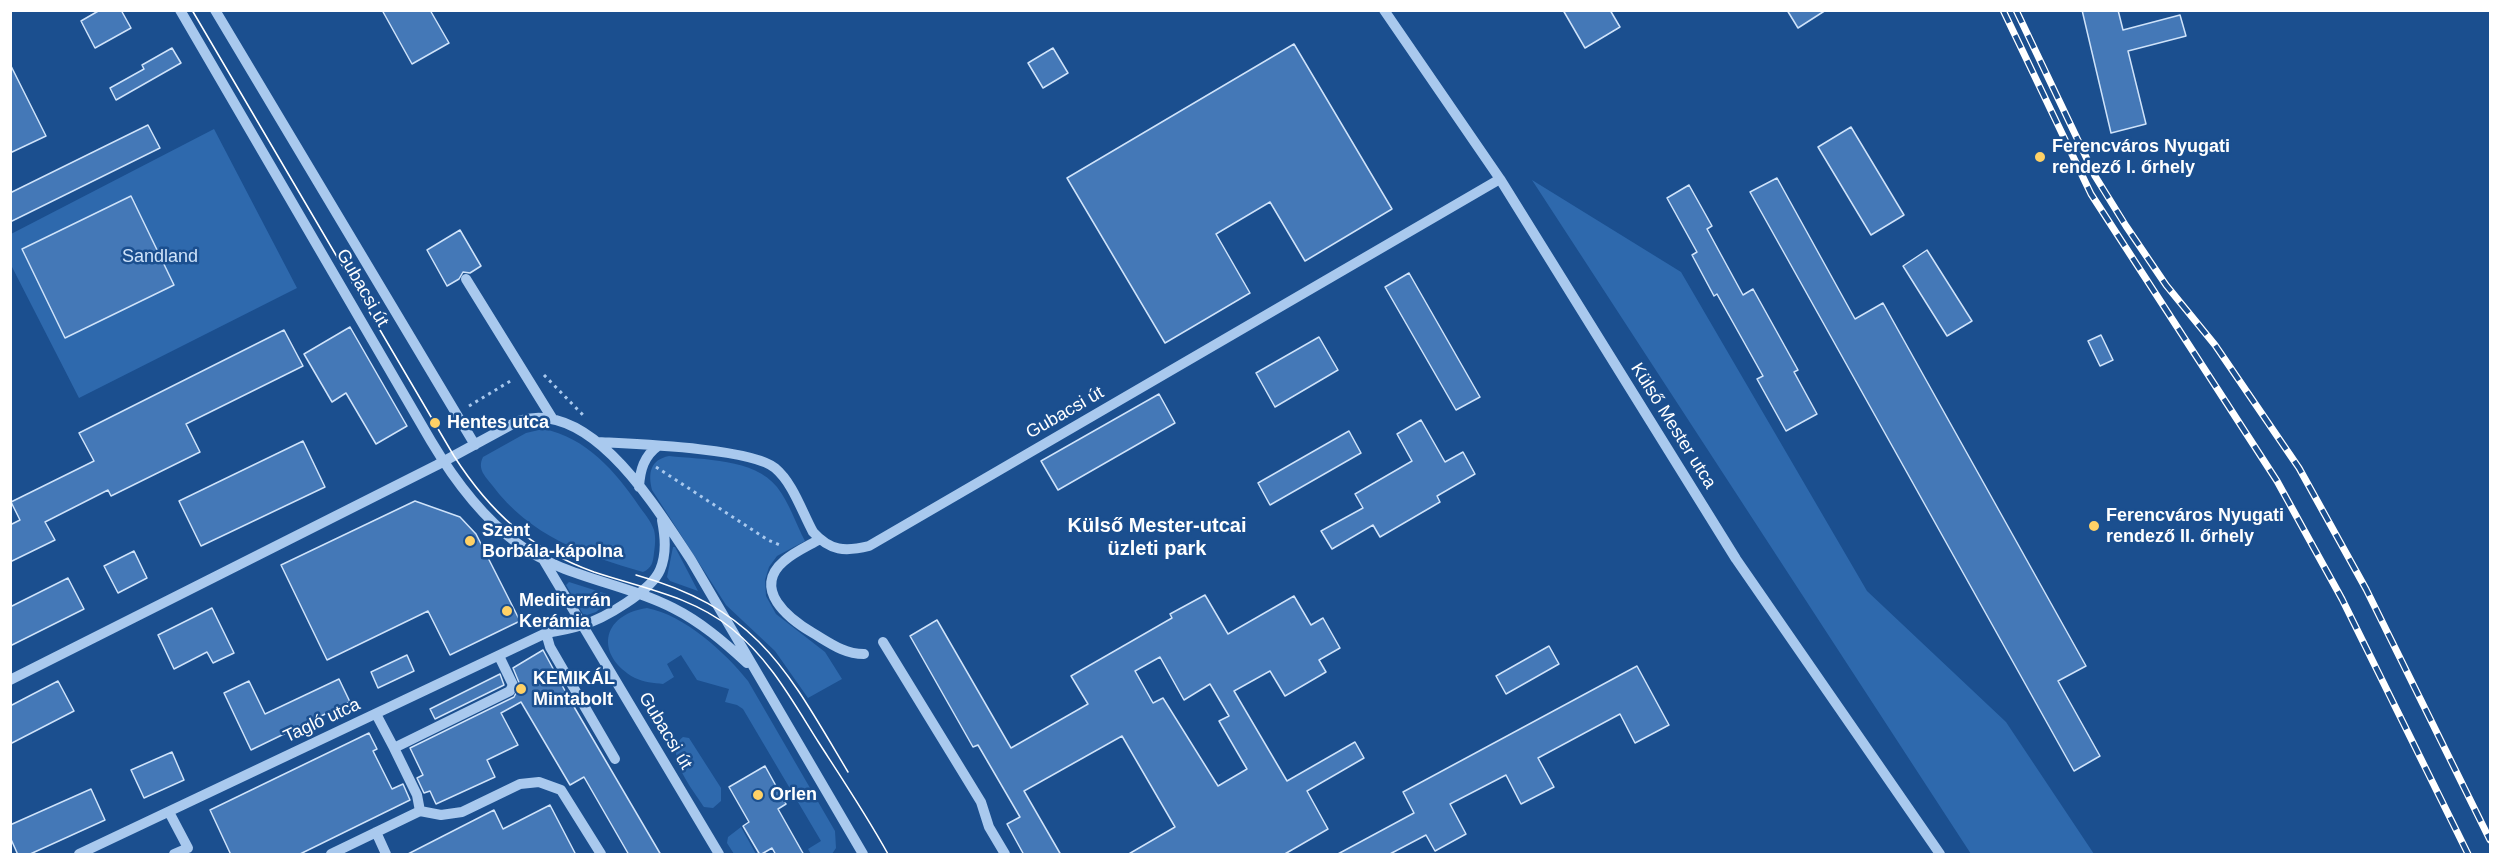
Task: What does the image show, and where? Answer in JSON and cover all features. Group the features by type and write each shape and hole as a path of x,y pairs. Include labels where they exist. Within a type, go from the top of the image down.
{"street":[{"name":"Gubacsi út","path":"180,10 443,462 498,526 517,543 543,559 672,608 701,625 756,671"},
{"name":"Gubacsi út","path":"215,10 475,445 529,417 552,418 580,429 620,464 691,560 862,854"},
{"name":"Külső Mester utca","path":"1384,10 1500,179 1736,559 1940,855"},
{"name":"Gubacsi út","path":"597,442 746,456 762,461 775,468 785,480 813,532 829,547 853,550 869,546 1500,179"},
{"path":"466,279 552,418"},
{"path":"10,680 475,445"},
{"path":"639,487 639,474 644,462 649,453 658,446"},
{"path":"582,626 638,594 654,580 663,561 665,537 661,517"},
{"path":"820,539 783,562 775,571 772,581 775,597 788,616 798,624 847,653 864,654"},
{"name":"Gubacsi út","path":"543,559 719,855"},
{"name":"Tagló utca","path":"79,855 546,633 582,626"},
{"path":"546,633 550,646 615,759"},
{"path":"883,642 981,802 989,827 1005,855"},
{"path":"394,748 510,691 513,685 499,656"},
{"path":"376,714 417,795 420,811"},
{"path":"331,855 420,811 441,815 462,812 520,784 539,782 561,790 601,855"},
{"path":"169,812 188,848 174,855"},
{"path":"376,832 387,855"}],"green space":[{"name":"Sandland","path":"214,129 297,288 79,398 11,265 11,234"},
{"path":"1532,180 1681,272 1867,591 2006,722 2094,854 1971,854"},
{"path":"543,429 559,433 586,448 610,469 630,493 654,530 655,542 650,567 643,572 600,558 560,541 523,518 487,479 481,469 483,457 526,433"},
{"path":"669,456 727,462 742,466 755,470 777,487 789,506 805,541 777,556 769,567 765,580 766,596 776,614 825,652 842,679 808,698 775,651 726,605 652,490 650,478 654,464"},
{"path":"673,547 698,591 670,581 667,577"},
{"path":"569,582 610,595 611,599 596,612 583,614 566,585"},
{"path":"647,608 675,618 703,636 728,658 748,681 835,831 836,848 832,854 811,854 808,849 821,841 743,709 725,702 729,689 697,680 681,655 667,664 674,677 663,684 635,678 613,659 608,637 612,627 631,612"},
{"path":"683,737 689,738 721,788 721,801 713,808 704,807 682,772 676,752 677,744"},
{"path":"741,827 756,854 734,854 727,843 728,837"}],"building":[{"path":"100,10 121,10 131,28 95,48 81,21"},
{"path":"382,10 430,10 449,43 412,64"},
{"path":"1563,10 1610,10 1620,27 1585,48"},
{"path":"1787,10 1826,10 1798,28"},
{"path":"2082,10 2118,10 2123,30 2180,15 2186,36 2128,51 2146,124 2111,133"},
{"path":"1294,44 1392,209 1305,261 1270,202 1216,234 1250,293 1165,343 1067,178"},
{"path":"172,48 181,63 116,100 110,88 144,69 142,65"},
{"path":"1053,48 1068,73 1043,88 1028,63"},
{"path":"10,64 46,136 10,153"},
{"path":"148,125 160,148 10,222 10,193"},
{"path":"1851,127 1904,215 1871,235 1818,147"},
{"path":"1777,178 1855,319 1883,303 2086,666 2058,681 2100,756 2074,771 1750,192"},
{"path":"1689,185 1712,226 1707,229 1743,295 1753,289 1798,370 1794,372 1817,414 1786,431 1757,379 1763,376 1717,294 1714,296 1692,255 1697,252 1667,198"},
{"path":"131,196 174,285 65,338 22,249"},
{"path":"460,230 481,266 470,273 463,272 459,279 447,286 427,250"},
{"path":"1927,250 1972,321 1947,336 1903,266"},
{"path":"1409,273 1480,397 1456,410 1385,287"},
{"path":"350,327 407,426 376,444 346,393 332,402 304,354"},
{"path":"284,330 303,366 186,424 200,452 111,496 108,490 45,522 55,540 10,562 10,525 20,520 11,502 94,461 79,433"},
{"path":"2101,335 2113,360 2100,366 2088,341"},
{"path":"1319,337 1338,370 1275,407 1256,373"},
{"path":"1159,394 1175,423 1058,490 1041,461"},
{"path":"1421,420 1445,462 1463,452 1475,474 1437,496 1440,502 1380,537 1373,525 1332,549 1321,531 1363,508 1355,494 1412,461 1397,434"},
{"path":"1349,431 1361,453 1270,505 1258,483"},
{"path":"303,441 325,487 201,546 179,501"},
{"path":"415,501 460,517 476,534 520,621 450,655 428,611 327,660 281,565"},
{"path":"134,551 147,578 118,593 104,566"},
{"path":"68,578 84,609 10,646 10,607"},
{"path":"1205,595 1228,634 1294,596 1311,625 1323,618 1340,648 1319,660 1326,672 1285,696 1270,671 1234,691 1287,781 1355,742 1364,758 1307,791 1328,829 1283,855 1127,855 1175,827 1122,736 1024,791 1061,855 1024,855 1007,824 1020,817 978,745 973,747 910,636 937,620 1011,748 1088,704 1071,676 1172,618 1170,614","holes":["1160,657 1184,700 1210,684 1229,716 1219,721 1247,769 1218,786 1163,698 1153,703 1135,671"]},
{"path":"212,608 234,653 213,663 207,652 174,669 158,635"},
{"path":"1549,646 1559,664 1506,694 1496,676"},
{"path":"543,650 661,855 629,855 584,777 570,785 521,702 501,713 518,745 487,760 495,777 436,804 430,791 424,793 417,778 423,775 410,748 514,697 520,685 513,668"},
{"path":"407,655 414,671 378,688 371,672"},
{"path":"1637,666 1669,725 1635,743 1620,714 1538,758 1554,787 1521,804 1506,775 1450,804 1466,834 1435,851 1426,835 1388,855 1336,855 1414,813 1403,792"},
{"path":"500,674 504,685 435,719 430,709"},
{"path":"339,679 350,702 251,750 224,693 249,681 265,714"},
{"path":"58,681 74,711 10,744 10,706"},
{"path":"369,733 377,749 373,751 392,789 403,784 410,800 298,855 231,855 210,810"},
{"path":"172,752 184,780 144,798 131,770"},
{"path":"765,766 786,804 778,809 804,855 776,855 772,848 760,855 743,826 749,822 729,787"},
{"path":"91,789 105,820 28,855 18,855 10,837 10,825"},
{"path":"550,805 576,855 406,855 494,810 503,829"}],"tram line":[{"path":"192,10 454,456 482,495 514,526 550,552 594,572 683,600 716,617 745,640 758,653 790,697 888,854"},
{"path":"636,575 678,589 712,606 741,625 765,648 786,674 848,772"}],"railway":[{"path":"2003,10 2091,194 2277,481 2342,599 2468,854"},
{"path":"2016,10 2095,176 2166,285 2215,345 2299,468 2366,589 2490,840"}],"place":[{"name":"Ferencváros Nyugati rendező I. őrhely","path":"2040,157"},
{"name":"Hentes utca","path":"435,423"},
{"name":"Ferencváros Nyugati rendező II. őrhely","path":"2094,526"},
{"name":"Szent Borbála-kápolna","path":"470,541"},
{"name":"Mediterrán Kerámia","path":"507,611"},
{"name":"KEMIKÁL Mintabolt","path":"521,689"},
{"name":"Orlen","path":"758,795"}],"district":[{"name":"Külső Mester-utcai üzleti park","path":"1157,538"}]}
